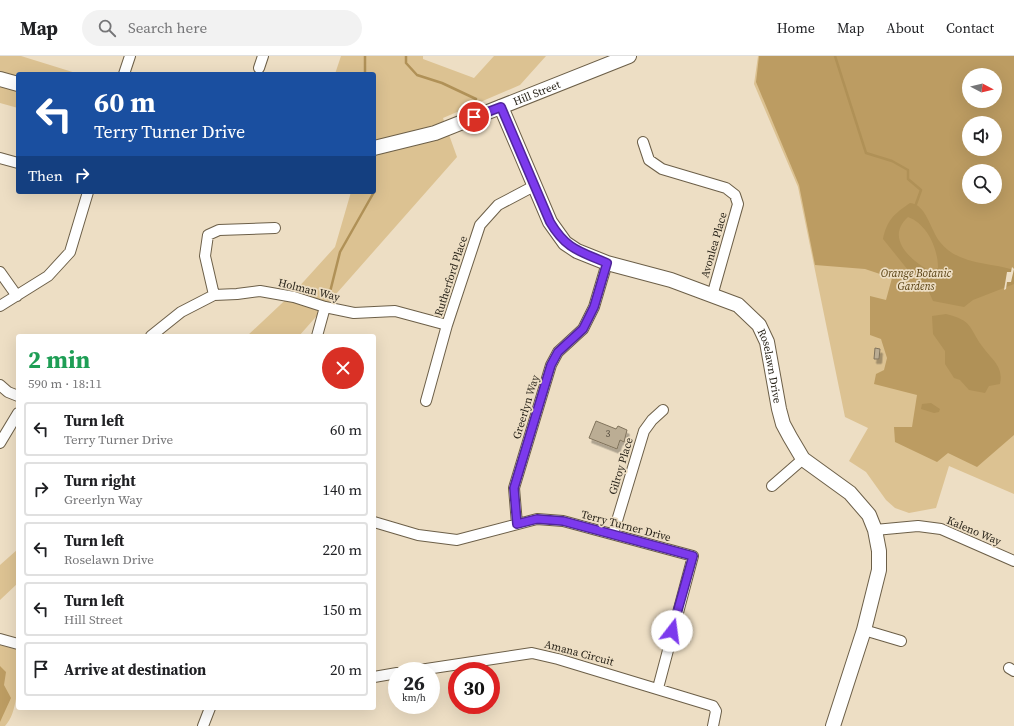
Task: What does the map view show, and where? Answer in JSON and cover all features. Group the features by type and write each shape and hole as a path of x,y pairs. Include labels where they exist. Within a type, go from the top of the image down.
{"street":[{"path":"125,72 130,56"},
{"path":"259,68 263,56"},
{"name":"Hill Street","path":"376,148 435,133 630,56"},
{"path":"0,79 16,83"},
{"name":"Roselawn Drive","path":"501,107 550,222 565,243 607,263 671,280 738,305 759,325 767,342 783,424 803,459 850,493 869,515 875,530 879,551 879,570 864,630 833,726"},
{"name":"Avonlea Place","path":"643,142 649,160 662,169 726,188 735,195 738,204 712,296"},
{"path":"0,158 16,162"},
{"name":"Rutherford Place","path":"426,400 447,325 480,226 498,206 534,186"},
{"path":"0,306 48,276 70,252 87,194"},
{"path":"214,295 206,256 208,234 219,230 275,228"},
{"name":"Greerlyn Way","path":"517,524 514,488 551,365 558,352 583,329 594,307 607,263"},
{"path":"0,272 17,296"},
{"name":"Holman Way","path":"154,334 181,312 214,295 260,291 294,297 325,307 354,313 395,311 447,325"},
{"path":"318,334 325,307"},
{"path":"0,385 8,392 16,395"},
{"name":"Gilroy Place","path":"613,534 644,431 652,420 663,410"},
{"path":"0,443 16,415"},
{"path":"772,486 803,459"},
{"name":"Terry Turner Drive","path":"376,523 418,535 457,540 537,519 552,519 693,556 658,688"},
{"name":"Kaleno Way","path":"875,530 918,526 941,529 1014,561"},
{"path":"864,630 902,641"},
{"path":"0,639 16,643"},
{"name":"Amana Circuit","path":"440,667 532,653 658,688 713,706 716,711 713,726"},
{"path":"376,677 388,675"},
{"path":"203,726 209,710"}],"green space":[{"path":"0,56 21,56 73,72 16,72 16,107 0,103"},
{"path":"341,56 423,56 423,59 474,78 494,56 546,56 520,85 443,118 457,157 301,334 249,334 296,290 335,247 350,194 376,194 376,72 336,72"},
{"name":"Orange Botanic Gardens","path":"758,56 1014,56 1014,494 949,466 936,508 909,513 895,508 886,500 866,472 849,461 868,428 845,417 798,187 754,84"},
{"name":"Orange Botanic Gardens","path":"759,56 1014,56 1014,435 977,467 948,453 937,462 895,442 894,427 912,427 917,395 874,384 876,374 884,370 887,358 881,339 870,335 870,296 886,300 892,278 865,269 815,265 799,185 756,82"},
{"path":"16,551 16,585 0,600 0,565"},
{"path":"0,645 16,649 16,701 10,719 5,726 0,726"},
{"path":"0,666 6,672 4,685 11,698 0,722"}],"shaded area":[{"path":"910,203 915,204 920,208 924,212 936,237 947,249 956,255 974,262 1014,270 1014,284 973,300 964,307 933,301 928,290 912,275 883,239 889,222 895,214","holes":["908,217 915,220 926,231 934,245 938,268 930,271 915,261 903,248 899,233 902,225"]},
{"path":"946,314 961,319 969,325 982,346 996,363 1000,372 1000,384 989,386 985,393 969,390 960,380 954,378 945,364 945,351 933,334 932,316"},
{"path":"931,403 940,409 939,412 934,413 921,409 922,404"}],"pier":[{"path":"1012,267 1014,269 1011,282 1007,282 1006,289 1004,290 1007,272 1011,272"}],"building":[{"path":"875,348 880,349 879,359 874,359"},
{"path":"596,421 616,429 618,426 627,430 624,442 620,440 617,449 589,438"}],"waterway":[{"path":"365,56 365,72"},
{"path":"406,56 406,63 417,75 442,83 476,99"},
{"path":"835,56 866,153 892,161 908,170 908,179 921,190 916,204"},
{"path":"330,292 340,252 373,194"}],"route":[{"path":"474,117 501,107 550,222 557,234 565,243 577,250 607,263 594,307 583,329 558,352 551,365 514,488 517,524 537,519 563,521 693,556 672,631"}]}
